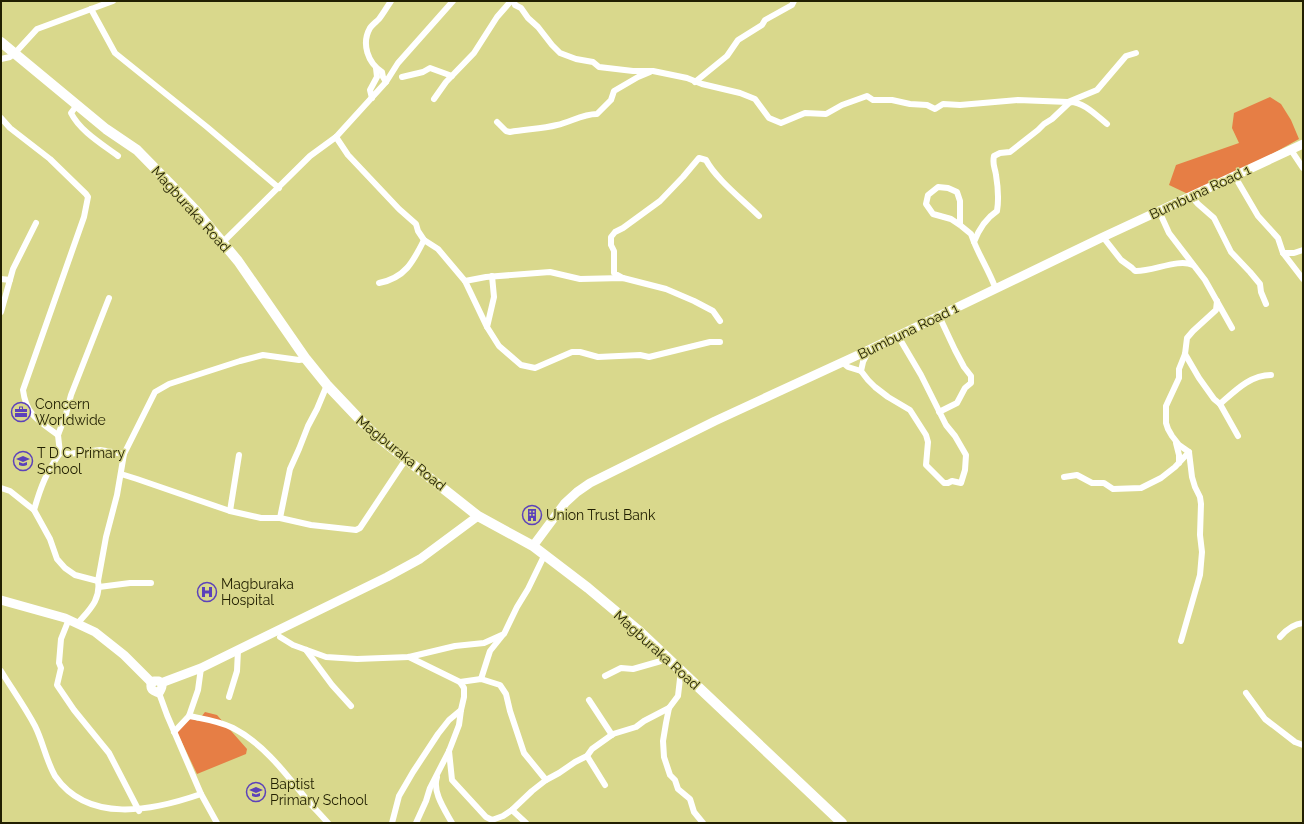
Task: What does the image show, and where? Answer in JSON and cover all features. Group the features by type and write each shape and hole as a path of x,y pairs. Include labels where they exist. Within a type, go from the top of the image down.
{"main road":[{"name":"Magburaka Road","path":"1,42 106,129 137,150 198,213 238,261 306,359 327,385 364,424 478,516 533,546 638,630 842,823"},
{"name":"Bumbuna Road 1","path":"533,546 565,503 590,483 714,421 869,350 1103,237 1303,144"},
{"path":"157,683 201,668 381,580 420,559 478,516"},
{"path":"2,601 73,621 95,632 162,687 159,693"}],"street":[{"path":"1,59 10,57 15,53 37,30 113,1"},
{"path":"372,98 370,90 377,77 376,68 366,51 366,40 370,28 379,19 391,1"},
{"path":"222,243 310,156 336,137 386,82 398,63 453,1"},
{"path":"434,99 452,76 474,53 497,18 512,1 515,5 521,8 528,18 538,27 560,53 576,59 593,62 599,67 653,70 740,93 755,99 769,118 781,123 805,113 826,114 842,105 867,96 873,100 892,100 927,106 935,109 943,104 960,105 1018,100 1071,102 1096,114 1108,124"},
{"path":"695,82 727,56 738,40 762,25 765,20 792,5 794,1"},
{"path":"92,9 115,53 207,127 279,188"},
{"path":"974,242 981,226 997,211 999,202 996,174 992,162 994,156 1000,153 1010,152 1052,119 1068,103 1097,90 1126,56 1136,53"},
{"path":"376,68 382,72 386,82"},
{"path":"402,78 423,72 430,68 452,76"},
{"path":"497,122 506,131 510,132 558,125 577,117 596,114 611,100 614,91 653,70"},
{"path":"77,105 71,113 75,120 88,133 118,156"},
{"path":"1,118 10,128 50,159 88,197 84,217 23,390 24,401 32,415 58,435"},
{"path":"336,137 348,155 399,209 416,224 418,231 424,240 438,249 465,281 487,327 499,346 521,365 536,368 572,352 580,352 598,357 640,355 649,357 710,342 720,342"},
{"path":"1291,150 1303,168"},
{"path":"614,273 614,251 611,245 612,237 615,232 623,228 660,201 684,177 699,158 706,160 717,176 759,216"},
{"path":"1234,175 1258,216 1278,238 1283,253 1303,279"},
{"path":"960,225 960,201 957,192 948,188 938,187 928,194 926,204 933,214 951,219 971,234 979,256 995,287 992,290"},
{"path":"1191,196 1214,218 1231,252 1260,284 1261,292 1266,304"},
{"path":"1158,211 1169,233 1205,280 1232,328"},
{"path":"1,312 13,269 36,223"},
{"path":"1103,237 1121,260 1135,272 1143,272 1182,263 1189,263 1193,265"},
{"path":"379,283 389,281 406,270 424,240"},
{"path":"1283,253 1294,253 1303,250"},
{"path":"465,281 492,276 550,272 580,279 623,278 666,289 694,301 713,311 720,321"},
{"path":"614,273 623,278"},
{"path":"605,278 614,273"},
{"path":"487,327 494,297 492,276"},
{"path":"1,279 10,280"},
{"path":"34,510 45,476 60,453 58,435 71,395 109,298"},
{"path":"1179,463 1179,455 1175,441 1166,423 1166,406 1179,378 1179,369 1185,354 1187,338 1216,310 1217,301"},
{"path":"939,316 955,350 971,376 971,383 965,388 957,403 939,412"},
{"path":"842,362 848,367 860,371 888,397 910,410 926,435 928,442 926,465 944,483 952,481 961,483 965,470 966,454 946,425 921,375 898,336"},
{"path":"860,371 869,350"},
{"path":"1185,354 1199,378 1214,399 1220,404 1238,436"},
{"path":"139,812 109,753 74,710 57,685 61,668 59,663 61,639 73,621 96,601 98,584 124,454 155,392 170,384 240,360 263,355 299,360 306,359"},
{"path":"1220,404 1241,386 1255,378 1271,374"},
{"path":"280,518 290,469 327,385"},
{"path":"1175,441 1189,452 1192,477 1200,497 1201,504 1200,535 1202,552 1200,575 1181,641"},
{"path":"60,453 68,454 100,450 124,454"},
{"path":"1064,477 1077,475 1092,483 1104,483 1114,489 1141,488 1161,478 1179,463 1189,452"},
{"path":"230,511 239,455"},
{"path":"121,474 230,511 261,518 280,518 311,525 356,530 360,528 406,458"},
{"path":"1,488 10,491 34,510 50,539 57,559 65,568 75,575 98,584 118,586 130,583 151,583"},
{"path":"481,679 490,651 504,634 544,556"},
{"path":"1280,637 1287,629 1295,624 1303,623"},
{"path":"280,637 293,645 326,657 367,659 409,657 455,646 484,643 504,634"},
{"path":"229,697 236,676 238,650"},
{"path":"306,650 332,685 351,706"},
{"path":"318,667 320,662 326,657"},
{"path":"409,657 460,682 464,688 464,697 459,725 449,751 430,788 416,823"},
{"path":"605,676 621,668 633,669 668,659"},
{"path":"174,732 189,716 198,690 201,668"},
{"path":"449,751 452,780 486,817 492,820 503,816 512,810 546,780 559,774 575,762 587,756 592,749 612,735 636,727 644,721 669,708 678,696 681,670"},
{"path":"1,671 18,696 35,726 56,777 63,788 73,798 102,811 139,812 201,794"},
{"path":"460,682 481,679 500,685 506,694 524,753 546,780"},
{"path":"159,693 201,794 216,823"},
{"path":"1246,693 1265,719 1295,742 1303,745"},
{"path":"589,700 612,735"},
{"path":"669,708 664,741 666,765 670,775 678,785 678,789 690,799 694,812 703,823"},
{"path":"392,823 399,796 404,786 438,734 449,720 461,710"},
{"path":"189,716 211,719 234,728 252,740 280,765 328,823"},
{"path":"587,756 605,785"},
{"path":"439,772 436,780 438,795 452,823"},
{"path":"512,810 526,823"}],"shaded area":[{"path":"1270,97 1281,104 1291,120 1299,139 1272,154 1188,194 1169,185 1176,165 1239,143 1232,128 1234,113"},
{"path":"205,712 217,715 247,749 246,754 197,774 177,732 191,718 198,721"}],"place":[{"name":"Concern Worldwide","path":"21,412"},
{"name":"T D C Primary School","path":"23,461"},
{"name":"Union Trust Bank","path":"532,515"},
{"name":"Magburaka Hospital","path":"207,592"},
{"name":"Baptist Primary School","path":"256,792"}]}
